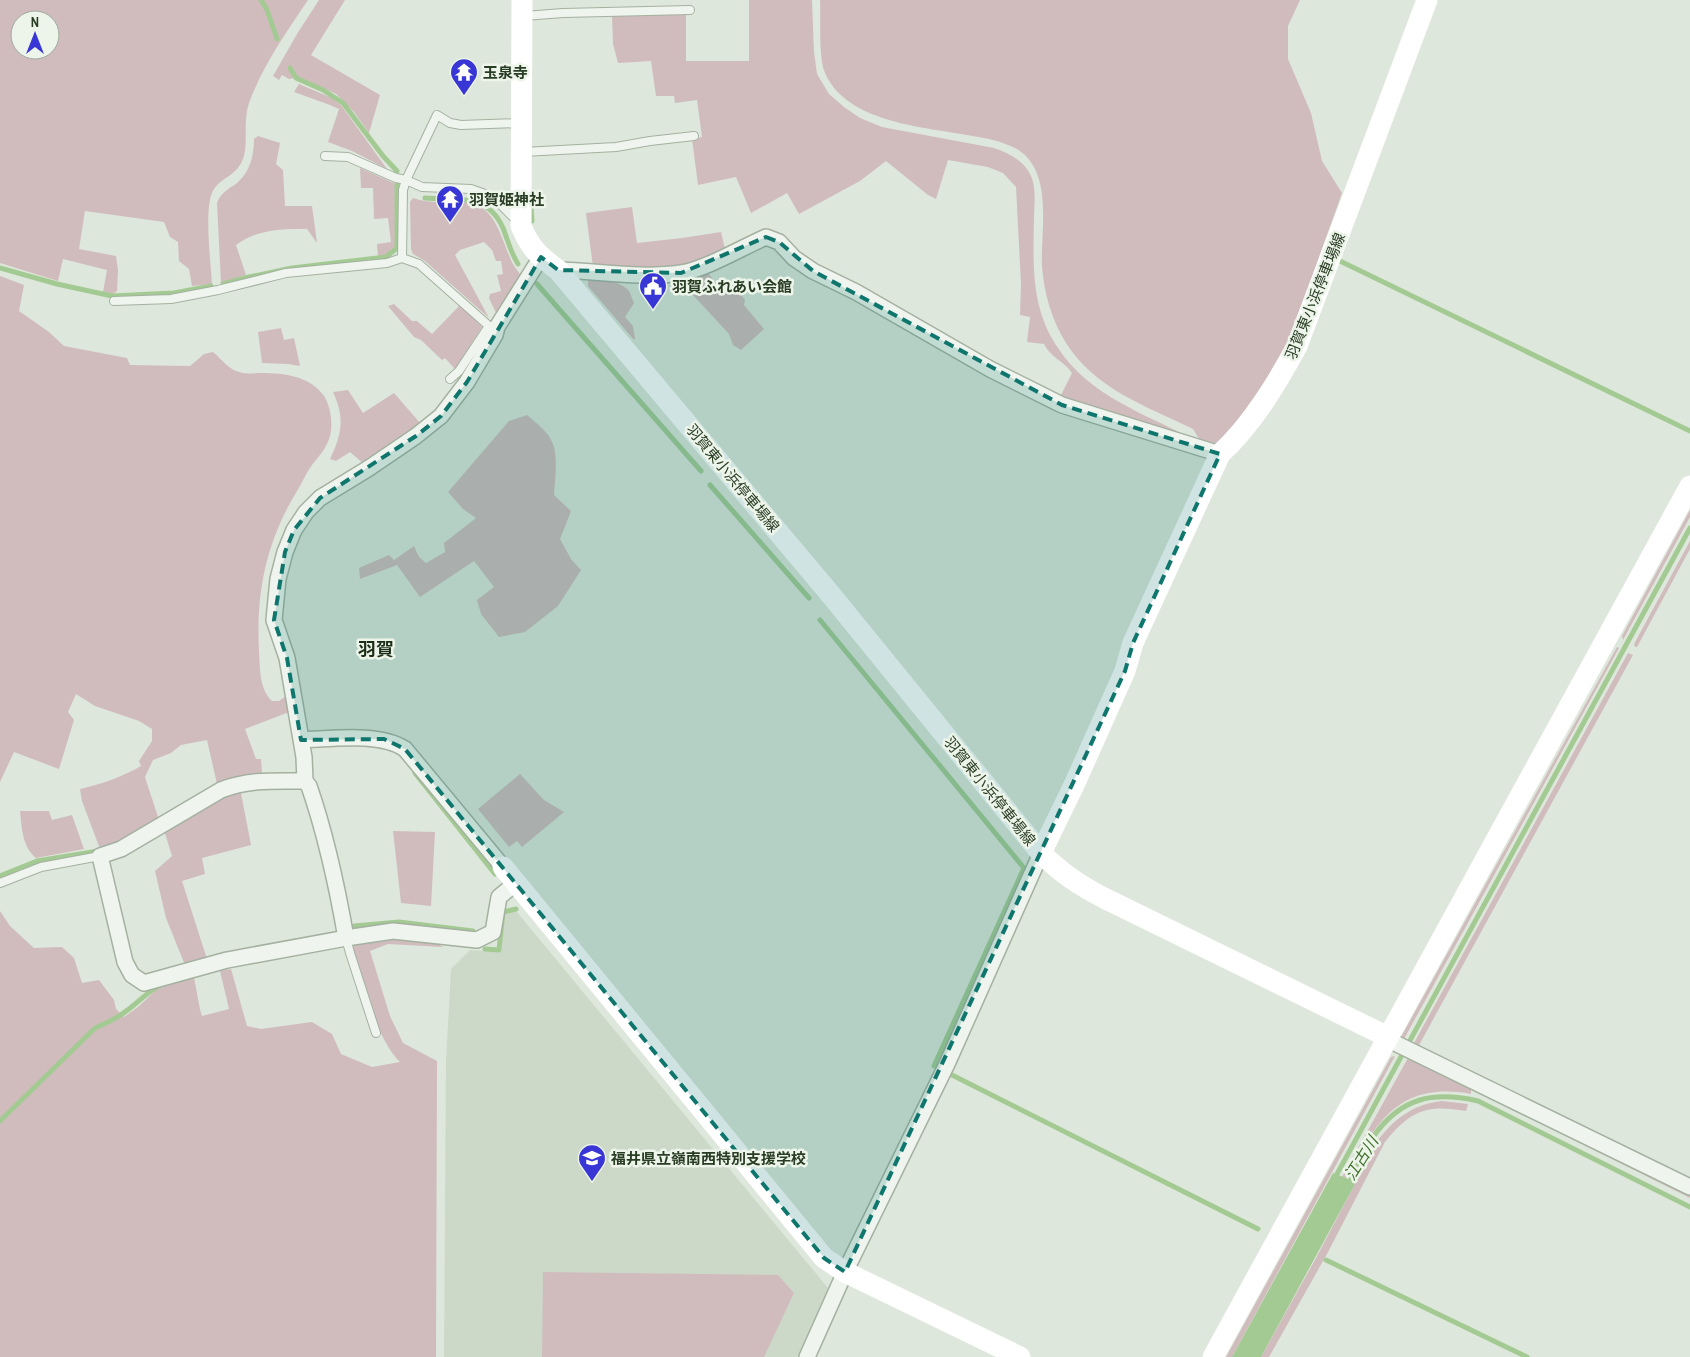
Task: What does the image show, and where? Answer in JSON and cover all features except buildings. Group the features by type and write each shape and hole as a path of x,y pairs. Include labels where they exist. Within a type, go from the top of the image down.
{"street":[{"name":"羽賀東小浜停車場線","path":"522,8 522,226 527,241 541,257 558,270 831,595 1041,853 1075,783 1125,671 1133,643 1220,454 1237,438 1283,372 1297,346 1427,0"},
{"path":"558,270 620,274 681,273 697,269 766,238 779,242 794,258 814,271 856,292 990,369 1062,405 1193,444 1220,454"},
{"path":"346,938 338,887 325,837 309,786 305,781 304,756 287,658 274,620 278,579 285,552 294,530 306,512 320,498 370,468 441,416 466,382 496,335 493,326 541,257"},
{"path":"1213,1357 1393,1041 1690,486"},
{"path":"301,740 370,739 396,743 406,749 824,1258 845,1272 1020,1357"},
{"path":"305,781 253,781 229,787 121,849 100,856 125,962 132,975 144,983 227,960 393,931 477,940 493,932 499,897 510,875"},
{"path":"807,1357 845,1272 947,1064 1041,853 1074,882 1104,898 1412,1052 1690,1187"}],"lane":[{"path":"522,8 563,13 690,10"},
{"path":"402,258 403,190 437,115 450,123 461,124 521,122"},
{"path":"522,153 616,147 694,136"},
{"path":"325,156 348,157 396,178 422,186 471,189 497,201 522,226"},
{"path":"114,301 171,299 218,290 286,273 386,263 402,258 419,264 493,326 459,371 450,379"},
{"path":"0,883 41,867 100,856"},
{"path":"346,938 376,1033"}],"highlighted area":[{"path":"766,237 779,242 813,271 1062,405 1220,454 1133,643 1125,671 845,1272 824,1258 405,749 384,739 301,740 287,658 274,620 285,552 294,530 320,498 416,436 441,416 467,382 541,257 558,270 681,273"}],"shaded area":[{"path":"0,0 308,0 276,50 254,90 247,110 245,150 241,163 234,172 214,189 211,197 208,221 212,284 192,286 189,269 179,261 178,242 170,237 164,222 85,211 79,249 116,256 118,270 117,291 113,294 103,292 107,270 63,259 58,281 0,263"},
{"path":"319,0 345,0 311,55 380,95 369,133 354,112 336,94 299,77 289,79 282,75 279,80 273,76"},
{"path":"749,0 812,0 814,52 817,74 829,94 860,118 882,127 994,148 1010,155 1027,169 1034,185 1035,196 1035,286 1038,302 1049,333 1069,363 1097,388 1128,407 1181,434 1060,397 1072,373 1044,344 1027,342 1030,317 1020,315 1021,284 1016,187 1003,173 988,167 948,160 936,199 928,195 886,161 860,181 799,214 787,193 751,213 736,177 698,185 692,139 702,137 697,100 675,103 674,96 656,96 651,61 618,63 613,44 612,15 686,14 686,61 749,61"},
{"path":"820,0 1300,0 1288,26 1288,59 1311,113 1322,161 1342,193 1319,257 1292,343 1222,443 1211,444 1201,441 1193,429 1123,395 1091,373 1078,359 1061,334 1047,297 1042,267 1043,202 1041,186 1036,171 1028,158 1015,148 997,141 901,123 877,116 855,106 837,92 825,73 821,48"},
{"path":"299,84 332,98 341,105 387,169 352,151 328,142 339,109 294,92"},
{"path":"258,136 280,143 276,164 283,170 285,206 312,206 317,243 307,229 270,231 253,236 236,245 246,275 221,283 217,203 223,193 237,183 245,174 252,157 254,139"},
{"path":"360,168 396,184 396,247 385,256 378,257 377,244 391,242 388,218 374,219 373,188 361,188"},
{"path":"413,198 431,202 473,204 482,208 495,222 512,262 521,276 499,311 496,313 489,298 490,294 501,291 497,275 503,274 501,261 496,261 492,250 484,242 460,250 455,255 489,318 425,261 413,254 411,249 410,202"},
{"path":"632,207 637,243 721,232 725,249 695,263 671,268 593,267 586,213"},
{"path":"708,273 722,291 734,285 745,300 744,305 764,329 741,350 733,345 729,334 693,295 696,277"},
{"path":"0,276 24,285 19,311 49,332 64,346 127,358 130,365 190,366 204,354 213,352 230,368 238,372 288,375 312,384 324,396 331,416 329,440 308,471 286,510 265,568 258,629 262,684 272,701 279,701 289,694 292,711 245,729 256,759 261,759 262,774 235,777 217,784 207,740 181,745 171,753 153,760 145,777 159,820 115,844 100,849 82,801 80,789 112,780 141,766 139,761 152,741 152,729 139,721 95,706 76,694 68,712 74,720 59,769 14,752 0,782"},
{"path":"588,280 615,283 629,291 634,303 625,317 633,326 634,340 588,286"},
{"path":"394,304 412,321 417,321 432,334 460,305 482,327 455,369 445,358 442,360 421,340 414,337 388,306"},
{"path":"281,328 284,340 294,338 300,366 262,363 258,332"},
{"path":"348,390 363,413 394,393 421,424 365,465 350,452 336,461 330,459 341,426 337,401 333,392"},
{"path":"527,415 545,432 555,449 554,495 571,511 560,539 571,559 581,570 558,606 525,632 499,637 481,614 477,600 494,587 474,561 420,597 397,565 360,579 359,568 389,555 394,560 414,546 419,557 426,563 445,552 444,543 476,518 463,509 448,492 509,421"},
{"path":"1690,510 1690,517 1623,640 1622,636"},
{"path":"1690,541 1690,549 1637,647 1635,647 1634,644"},
{"path":"1617,647 1619,648 1404,1039 1401,1037"},
{"path":"1628,653 1633,655 1418,1047 1414,1043"},
{"path":"520,774 544,800 564,812 522,847 517,841 509,847 478,809"},
{"path":"240,788 251,845 202,858 205,874 182,881 207,959 185,965 166,918 155,871 172,856 164,830"},
{"path":"20,811 49,811 52,820 72,815 84,849 36,858 25,843"},
{"path":"393,831 435,832 431,906 401,903"},
{"path":"0,911 10,926 34,948 62,947 74,958 82,983 99,980 114,1000 116,1009 124,1017 156,990 194,978 202,1016 229,1009 220,971 231,969 247,1026 261,1029 312,1022 332,1034 341,1054 372,1067 400,1062 384,1040 372,1011 354,953 353,943 412,938 435,942 443,947 388,944 370,951 390,1016 403,1043 437,1061 436,1357 0,1357"},
{"name":"福井県立嶺南西特別支援学校","path":"516,911 828,1288 797,1357 444,1357 446,1061 451,969 470,950 501,952 505,914"},
{"path":"1395,1056 1232,1357 1226,1357 1391,1057"},
{"path":"1408,1058 1471,1087 1471,1094 1446,1092 1425,1094 1407,1100 1392,1110 1379,1124 1346,1178 1342,1177"},
{"path":"1481,1090 1690,1191 1690,1198 1480,1093"},
{"path":"1442,1101 1468,1104 1466,1111 1440,1109 1420,1112 1403,1123 1385,1142 1327,1254 1269,1357 1261,1357 1378,1140 1391,1125 1406,1113 1423,1105"},
{"path":"1333,1173 1355,1184 1261,1357 1232,1357"},
{"path":"543,1272 778,1275 794,1293 764,1357 542,1357"}],"waterway":[{"path":"261,0 267,10 277,39"},
{"path":"290,68 296,78 323,90 343,103 383,156 397,171"},
{"path":"223,284 292,268 386,257 397,248 397,185"},
{"path":"425,198 460,199 480,203 489,209 503,228 518,264"},
{"path":"531,207 532,221"},
{"path":"1340,261 1690,431"},
{"path":"0,268 57,284 112,296 174,293 211,286"},
{"path":"537,284 701,471"},
{"path":"710,485 809,598"},
{"path":"1337,1179 1337,1174 1690,528"},
{"path":"820,620 1024,868 934,1066"},
{"path":"415,773 495,874"},
{"path":"0,876 37,861 98,851"},
{"path":"485,949 499,950 503,912 516,909"},
{"path":"354,926 399,922 473,931"},
{"path":"0,1121 95,1028 121,1015 161,985"},
{"path":"952,1075 1258,1229"},
{"name":"江古川","path":"1346,1184 1350,1181 1373,1137 1395,1113 1407,1105 1432,1097 1462,1098 1478,1101 1690,1207"},
{"path":"1326,1260 1527,1357"}],"place":[{"name":"玉泉寺","path":"464,96"},
{"name":"羽賀姫神社","path":"450,223"},
{"name":"羽賀ふれあい会館","path":"653,310"},
{"name":"福井県立嶺南西特別支援学校","path":"592,1182"}],"district":[{"name":"羽賀","path":"376,649"}]}
